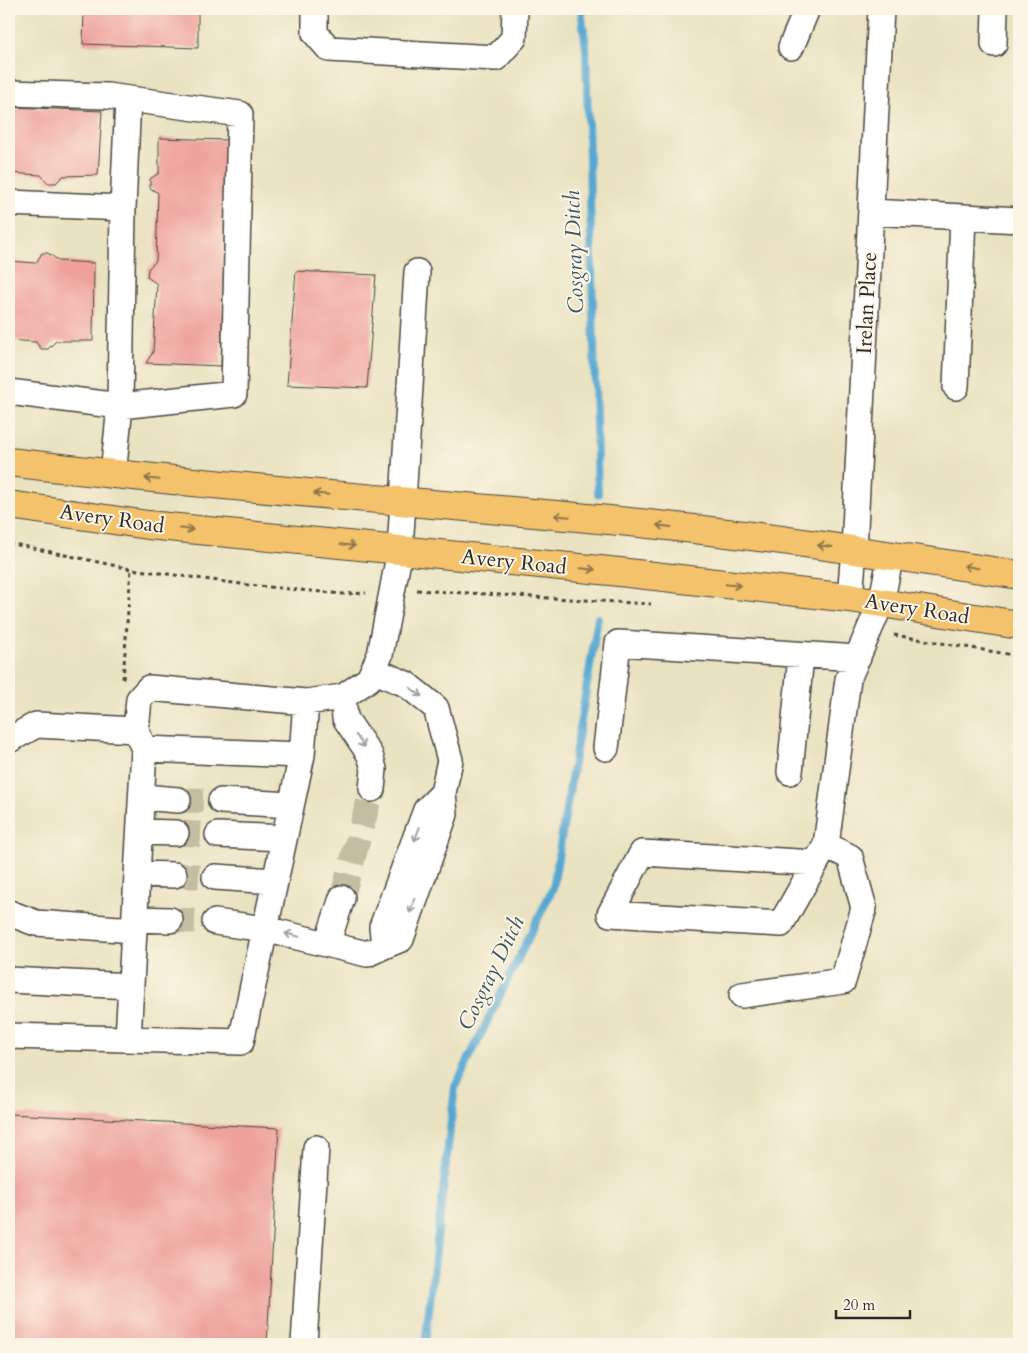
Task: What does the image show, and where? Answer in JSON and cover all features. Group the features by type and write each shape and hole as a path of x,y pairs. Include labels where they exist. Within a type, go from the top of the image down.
{"main road":[{"name":"Avery Road","path":"9,462 113,475 611,520 854,549 1019,575"},
{"name":"Avery Road","path":"9,505 148,525 850,598 1019,625"}],"street":[{"path":"315,9 314,33 329,49 496,58 514,38 515,9"},
{"path":"791,48 807,9"},
{"name":"Irelan Place","path":"850,598 881,9"},
{"path":"994,44 995,9"},
{"path":"9,93 107,96 240,114 234,394 120,406 9,392"},
{"path":"113,475 120,406 123,208 128,99"},
{"path":"9,203 123,208"},
{"path":"871,212 1019,220"},
{"path":"956,387 963,217"},
{"path":"128,1039 142,798 139,699 149,688 306,702 343,697 368,679 380,656 400,550 417,272"},
{"path":"742,995 843,981 864,908 850,857 821,854 642,853 610,914 781,924 821,854 848,679 881,603 891,555"},
{"path":"606,748 618,643 858,658"},
{"path":"790,772 801,655"},
{"path":"215,922 265,928 368,954 384,946 382,926 426,810 443,793 450,760 436,708 406,684 373,670"},
{"path":"343,697 345,718 370,755 374,770 372,789"},
{"path":"9,1036 241,1042 302,755 306,702"},
{"path":"9,740 36,725 140,739 302,755"},
{"path":"142,798 178,800"},
{"path":"221,801 291,805"},
{"path":"140,832 176,833"},
{"path":"218,835 284,838"},
{"path":"138,874 174,875"},
{"path":"215,877 275,881"},
{"path":"327,944 342,898"},
{"path":"9,913 36,923 134,925 170,920"},
{"path":"9,980 131,986"},
{"path":"304,1344 316,1148"}],"path":[{"path":"9,543 131,569 248,585 343,594 417,590 657,604"},
{"path":"123,684 131,569"},
{"path":"870,630 1019,656"}],"building":[{"path":"84,9 198,9 198,48 83,44"},
{"path":"9,107 102,111 98,175 63,176 56,183 48,183 41,175 9,173"},
{"path":"159,138 227,140 221,366 146,363 153,352 157,284 147,277 148,269 156,261 158,193 150,188 150,179 159,173"},
{"path":"42,253 48,253 59,261 94,263 93,341 56,341 48,349 41,349 36,342 9,340 9,261 36,263"},
{"path":"296,271 376,275 367,388 287,385"},
{"path":"9,1114 279,1128 267,1344 9,1344"}],"waterway":[{"name":"Cosgray Ditch","path":"581,9 586,48 598,494"},
{"name":"Cosgray Ditch","path":"425,1344 455,1087 553,888 598,618"}],"tunnel":[{"path":"342,898 372,789"},
{"path":"178,800 221,801"},
{"path":"176,833 218,835"},
{"path":"174,875 215,877"},
{"path":"170,920 215,922"}]}
